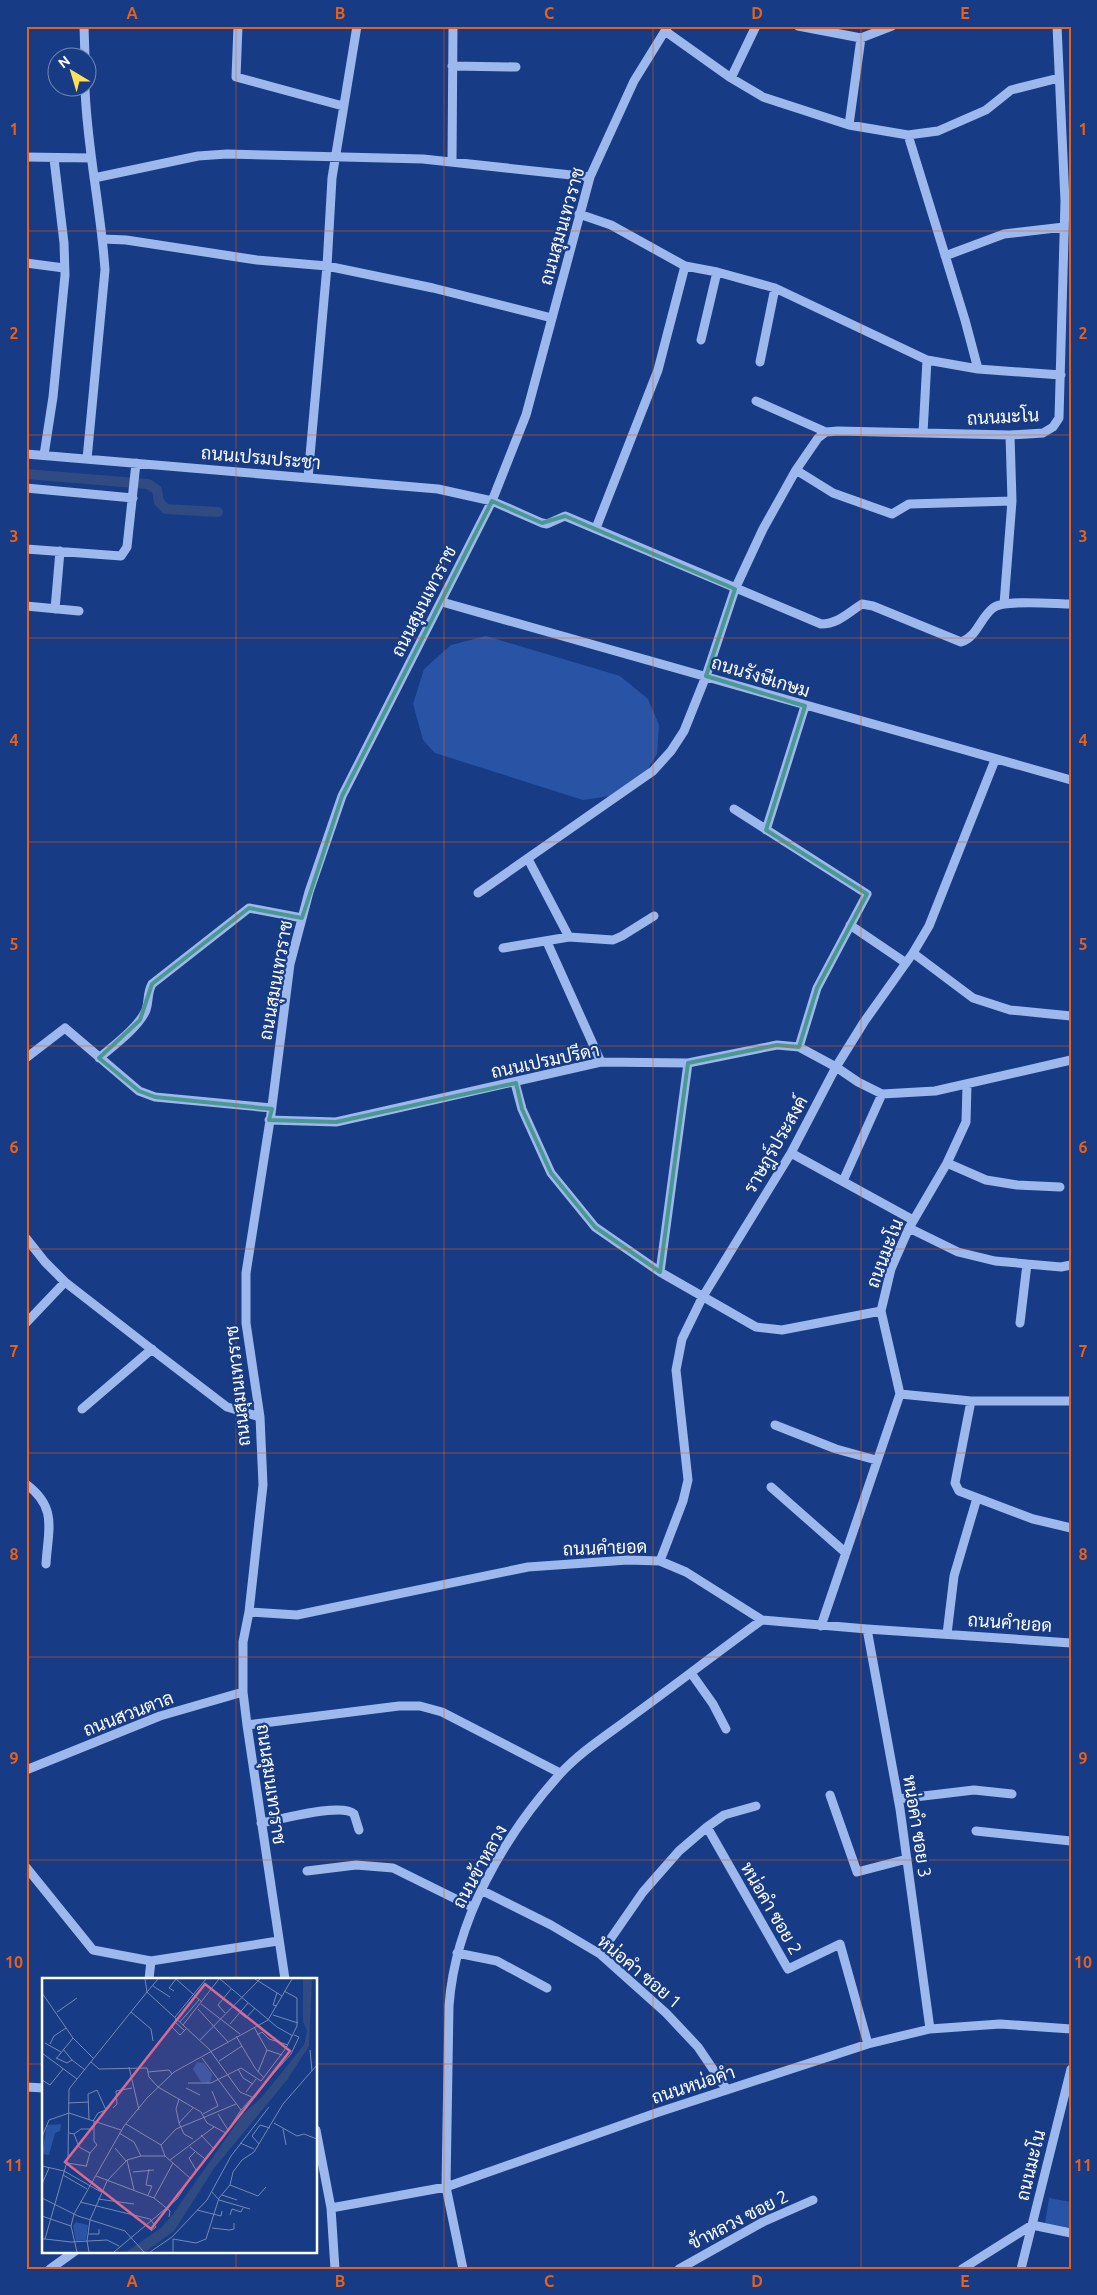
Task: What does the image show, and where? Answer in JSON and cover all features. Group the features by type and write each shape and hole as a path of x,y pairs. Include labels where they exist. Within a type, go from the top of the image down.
{"street":[{"path":"84,26 85,48"},
{"path":"238,26 236,77 343,106"},
{"path":"308,478 335,156 357,26"},
{"path":"452,162 453,26"},
{"path":"731,78 756,26"},
{"path":"798,26 861,38 892,26"},
{"name":"ถนนมะโน","path":"826,432 1010,436 1044,433 1053,427 1059,418 1064,227 1068,201 1057,26"},
{"path":"666,29 731,78 763,97 849,125 908,135 938,131 986,110 1011,90 1059,78"},
{"name":"ถนนสุมนเทวราช","path":"285,1978 247,1725 243,1692 243,1642 249,1612 263,1485 260,1417 246,1323 246,1273 290,964 302,918 342,796 492,501 526,415 590,177 634,81 666,29"},
{"path":"849,125 861,38"},
{"path":"452,66 516,67"},
{"path":"86,98 86,128 106,270 87,459"},
{"path":"908,135 946,256 978,369"},
{"path":"94,178 198,156 227,154 335,156 452,162 590,177"},
{"path":"26,157 54,159 91,158"},
{"path":"44,455 53,397 65,275 64,242 54,159"},
{"path":"579,214 611,225 685,266 717,272 775,288 927,360 978,369 1061,375"},
{"path":"946,256 1004,234 1064,227"},
{"path":"103,239 126,240 257,260 327,266 432,288 552,318"},
{"path":"26,263 64,268"},
{"path":"596,528 658,370 685,266"},
{"path":"701,340 717,272"},
{"path":"760,362 775,288"},
{"path":"922,434 927,360"},
{"path":"478,893 653,771 671,752 684,730 706,676 735,589 763,529 796,470 818,438 826,432 756,400"},
{"path":"1010,436 1012,501 1004,604 1071,604"},
{"name":"ถนนเปรมประชา","path":"26,454 438,488 492,501 542,523 547,524 565,516 821,624 831,624 862,604 873,606 961,642 969,640 993,608 1004,604"},
{"path":"26,549 121,556 127,547 136,463"},
{"path":"796,470 833,493 892,514 909,504 1012,501"},
{"path":"26,488 133,498"},
{"path":"55,609 60,551"},
{"name":"ถนนรังษีเกษม","path":"442,602 1071,780"},
{"path":"26,606 79,611"},
{"path":"766,830 805,706"},
{"name":"ราษฎร์ประสงค์","path":"660,1562 683,1501 688,1480 676,1370 682,1339 702,1298 791,1153 836,1067 864,1022 913,953 929,926 995,760"},
{"path":"734,809 867,894 817,988 799,1047"},
{"path":"528,859 569,937"},
{"path":"99,1058 140,1020 146,1011 148,989 152,984 249,908 302,918"},
{"path":"503,948 569,937 613,940 654,916"},
{"path":"850,925 906,963"},
{"path":"547,942 601,1062"},
{"path":"913,953 973,998 1010,1010 1071,1016"},
{"path":"26,1058 65,1028 138,1091 155,1097 271,1108"},
{"name":"ถนนเปรมปรีดา","path":"269,1120 336,1122 516,1083 601,1062 688,1063 777,1045 799,1047 882,1094 935,1091 967,1085"},
{"path":"967,1085 1071,1060"},
{"path":"660,1272 688,1063"},
{"path":"516,1083 522,1109 551,1173 595,1227 660,1272 756,1328 782,1330 881,1311"},
{"name":"ถนนมะโน","path":"900,1394 881,1311 892,1269 911,1224 947,1163 966,1122 967,1085"},
{"path":"843,1181 882,1094"},
{"path":"791,1153 843,1181 958,1252 995,1261 1071,1265"},
{"path":"947,1163 986,1180 1017,1185 1060,1187"},
{"path":"26,1238 45,1262 65,1282 227,1407 260,1417"},
{"path":"1020,1323 1026,1264"},
{"path":"26,1323 65,1282"},
{"path":"82,1409 152,1349"},
{"path":"821,1626 900,1394 971,1402 1071,1401"},
{"path":"971,1402 955,1482 958,1491 1033,1519 1071,1528"},
{"path":"775,1425 836,1449 876,1460"},
{"path":"26,1484 42,1498 48,1508 46,1564"},
{"path":"771,1486 846,1552"},
{"path":"947,1634 954,1576 977,1498"},
{"name":"ถนนคำยอด","path":"249,1612 296,1614 528,1567 628,1560 660,1562 686,1572 762,1620 821,1626 1071,1642"},
{"name":"ถนนข้าหลวง","path":"463,2269 446,2187 449,2006 450,1982 472,1907 515,1832 560,1774 596,1743 762,1620"},
{"name":"หน่อคำ ซอย 3","path":"867,1629 898,1798 930,2029"},
{"path":"691,1673 713,1704 726,1729"},
{"name":"ถนนสวนตาล","path":"26,1770 160,1716 243,1692"},
{"path":"247,1725 399,1706 420,1706 442,1712 560,1774"},
{"path":"898,1798 974,1790 1012,1794"},
{"path":"830,1795 857,1872 907,1860"},
{"path":"600,1954 643,1892 679,1851 724,1815 756,1806"},
{"path":"261,1823 344,1809 354,1814 359,1830"},
{"name":"หน่อคำ ซอย 2","path":"707,1827 788,1969 840,1944 868,2044"},
{"path":"976,1830 1071,1841"},
{"path":"308,1871 356,1865 393,1868 472,1907"},
{"path":"26,1867 93,1950 151,1961 278,1940"},
{"name":"หน่อคำ ซอย 1","path":"481,1890 600,1954 666,2013 698,2047 727,2090"},
{"path":"457,1953 497,1961 547,1988"},
{"path":"149,1978 151,1961"},
{"name":"ถนนหน่อคำ","path":"331,2208 446,2187 656,2113 868,2044 930,2029 1000,2024 1071,2028"},
{"name":"ถนนมะโน","path":"1021,2269 1071,2069"},
{"path":"26,2087 42,2088"},
{"path":"318,2140 331,2208 335,2269"},
{"name":"ข้าหลวง ซอย 2","path":"679,2269 763,2222 813,2200"},
{"path":"962,2269 1032,2226 1071,2232"},
{"path":"50,2269 74,2252"}],"highlighted area":[{"path":"492,501 542,523 565,516 735,589 706,676 805,706 766,830 867,894 817,988 799,1047 777,1045 688,1063 660,1272 595,1227 551,1173 522,1109 516,1083 336,1122 269,1120 272,1109 155,1097 139,1091 99,1058 140,1020 152,984 249,908 302,918 342,796"}],"shaded area":[{"path":"486,636 620,676 648,699 659,725 657,754 643,777 617,795 583,800 435,753 423,740 413,704 424,669 451,645"},
{"path":"1049,2198 1071,2202 1071,2228 1045,2223"}],"waterway":[{"path":"26,474 148,484 157,490 159,502 166,509 218,512"}]}
